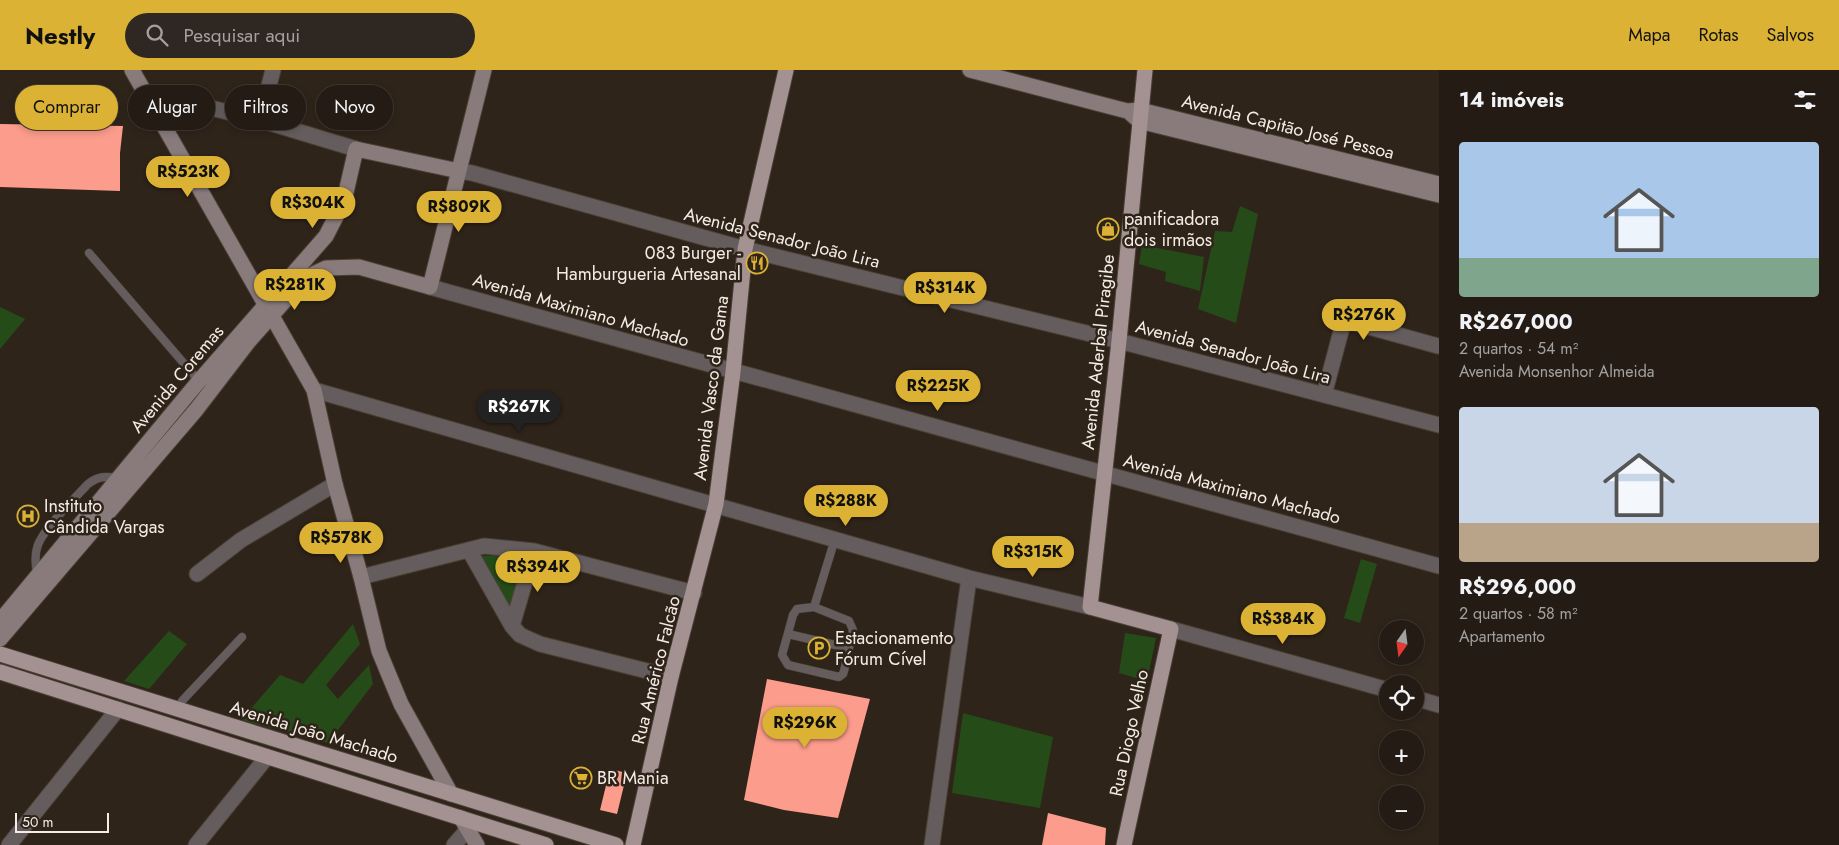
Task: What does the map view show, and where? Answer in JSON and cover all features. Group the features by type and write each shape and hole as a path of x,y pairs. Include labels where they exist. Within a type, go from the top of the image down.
{"main road":[{"name":"Avenida Vasco da Gama","path":"716,504 733,372 745,249 786,70"},
{"name":"Avenida Aderbal Piragibe","path":"1090,607 1119,341 1136,114 1145,70"},
{"name":"Rua Américo Falcão","path":"633,845 671,677 716,504"},
{"path":"1090,607 1171,629"},
{"name":"Rua Diogo Velho","path":"1124,845 1171,629"},
{"name":"Avenida João Machado","path":"0,654 616,845"},
{"name":"Avenida João Machado","path":"0,672 267,757 464,823 546,845"}],"street":[{"path":"132,70 142,85"},
{"path":"269,85 273,70"},
{"path":"430,287 484,70"},
{"name":"Avenida Capitão José Pessoa","path":"970,70 1437,191"},
{"path":"167,130 314,390 335,484 379,651 400,704 451,794"},
{"name":"Avenida Senador João Lira","path":"293,130 356,149 472,173 745,249 1119,341 1439,425"},
{"name":"Avenida Coremas","path":"125,481 196,410 268,310 326,236 344,202 356,149"},
{"name":"Avenida Maximiano Machado","path":"295,288 304,278 326,268 367,268 733,372 1439,566"},
{"name":"Avenida Coremas","path":"0,639 39,583 125,481 199,381 268,310 295,288"},
{"path":"1324,395 1344,320 1438,346"},
{"path":"314,390 969,578 1090,607"},
{"path":"197,574 241,540 335,484"},
{"path":"361,577 484,546 534,551 694,593"},
{"path":"469,550 512,626 520,635 540,644 671,677"},
{"path":"512,626 534,551"},
{"path":"932,845 969,578"},
{"name":"Avenida Coremas","path":"0,621 39,583"},
{"path":"1171,629 1379,687"},
{"path":"1424,701 1439,705"},
{"path":"9,845 118,709"},
{"path":"196,845 267,757"},
{"path":"454,845 464,823"},
{"path":"464,823 477,845"}],"lane":[{"path":"89,253 199,381"},
{"path":"39,583 36,555 42,536 94,478 103,476 125,481"},
{"path":"814,607 835,539"},
{"path":"814,607 849,621 852,624 853,630 843,674 839,677 788,665 782,655 793,615 797,608 814,607"},
{"path":"788,634 848,648"},
{"path":"178,710 182,701 242,636"}],"green space":[{"path":"1240,206 1258,214 1236,323 1198,309 1215,231 1232,232"},
{"path":"1142,245 1204,257 1200,291 1165,281 1166,272 1139,264"},
{"path":"0,307 25,319 0,349"},
{"path":"529,554 511,613 478,556"},
{"path":"1361,559 1377,564 1360,623 1344,618"},
{"path":"353,624 360,644 326,685 338,699 369,665 373,684 328,743 241,720 280,675 303,684"},
{"path":"169,631 187,644 149,689 124,681"},
{"path":"1125,633 1156,638 1147,681 1119,673"},
{"path":"963,713 1053,737 1040,808 952,793"}],"building":[{"path":"0,124 15,124 15,130 118,130 118,126 123,126 120,153 120,191 0,187"},
{"path":"767,679 870,699 838,818 784,810 744,800"},
{"path":"610,769 627,773 617,814 600,810"},
{"path":"1048,813 1106,828 1105,845 1042,845"}],"place":[{"name":"panificadora dois irmãos","path":"1108,229"},
{"name":"083 Burger - Hamburgueria Artesanal","path":"757,263"},
{"name":"Instituto Cândida Vargas","path":"28,516"},
{"name":"Estacionamento Fórum Cível","path":"819,648"},
{"name":"BR Mania","path":"581,778"}]}
